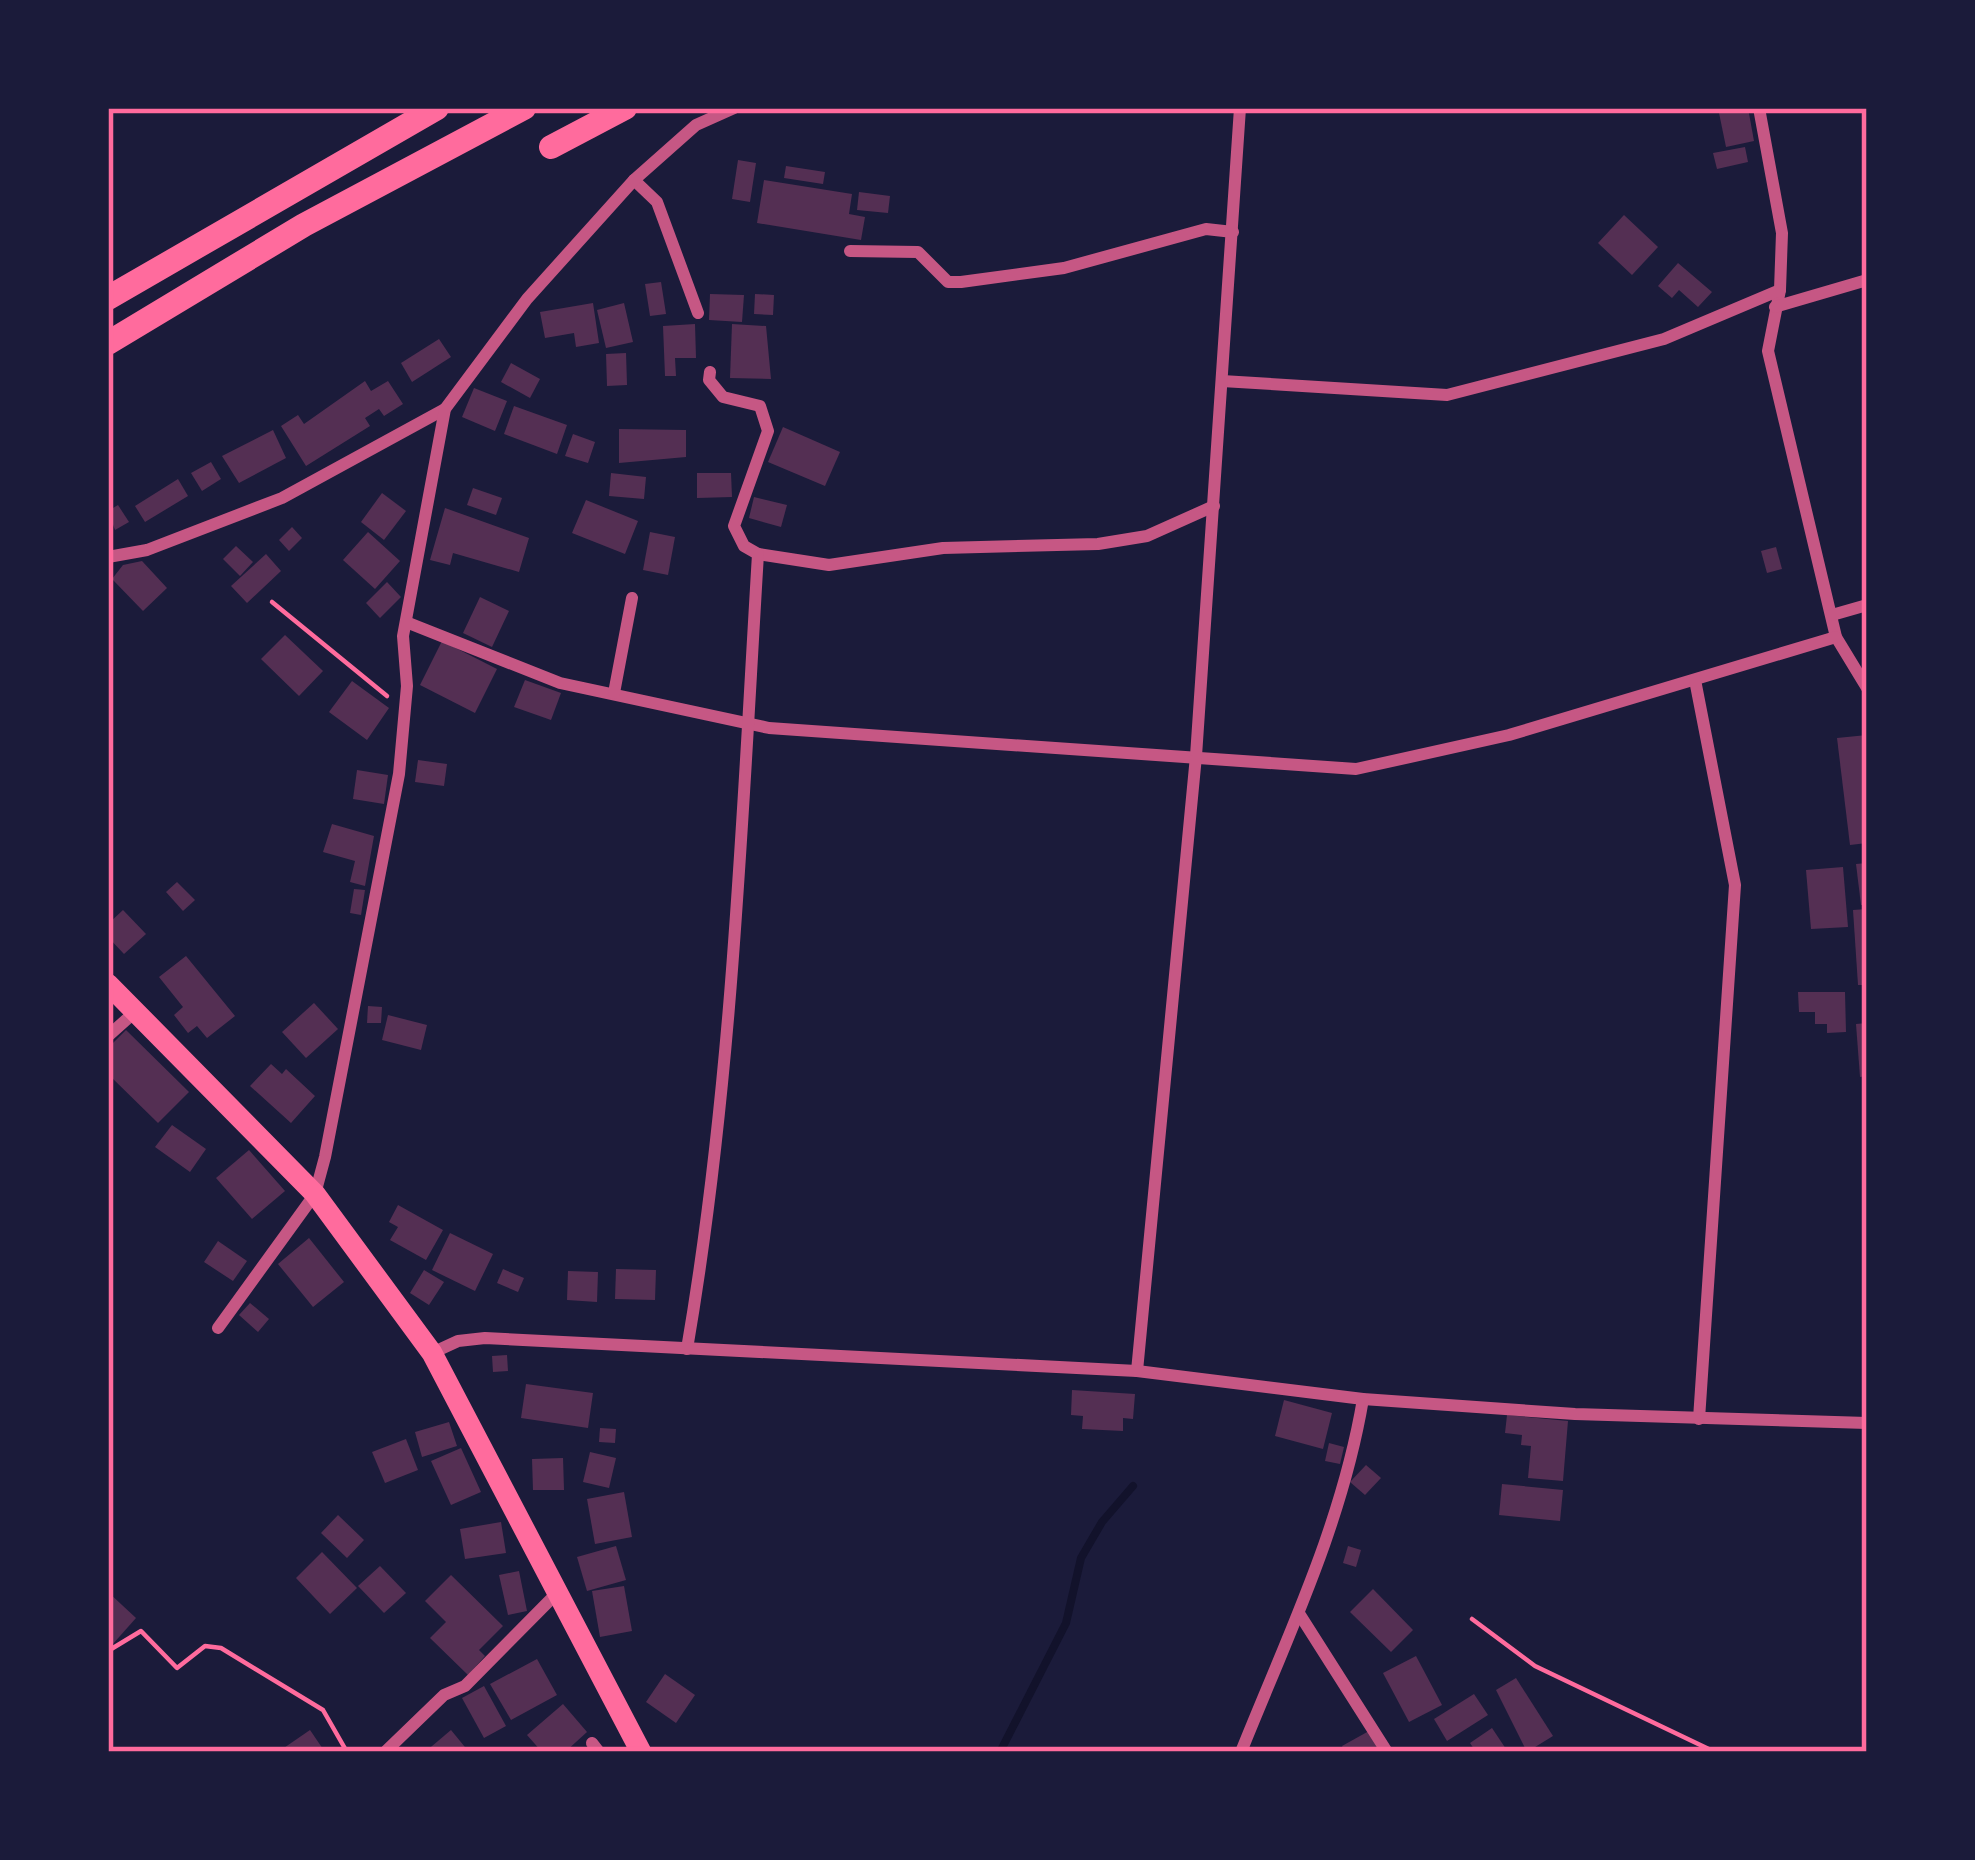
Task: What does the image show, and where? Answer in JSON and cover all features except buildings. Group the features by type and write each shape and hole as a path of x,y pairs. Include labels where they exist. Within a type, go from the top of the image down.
{"highway":[{"path":"108,298 437,108"},
{"path":"108,343 304,225 524,108"},
{"path":"551,147 625,108"}],"main road":[{"path":"108,984 315,1194 432,1353 641,1752"}],"street":[{"path":"108,557 147,550 282,498 445,409 527,299 634,180 695,125 734,108"},
{"path":"1137,1371 1196,756 1240,108"},
{"path":"1759,108 1782,233 1780,290 1768,351 1836,637 1867,688"},
{"path":"634,180 657,202 698,313"},
{"path":"850,251 918,252 948,282 961,282 1064,268 1206,229 1233,232"},
{"path":"1775,307 1867,280"},
{"path":"1222,381 1447,395 1664,338 1780,290"},
{"path":"710,372 723,397 760,406 765,415 768,430 734,526 745,546 758,554 829,566 943,548 1098,544 1148,536 1214,506"},
{"path":"218,1328 315,1194 399,774 406,622 445,409"},
{"path":"687,1348 704,1252 721,1082 758,554"},
{"path":"614,693 632,598"},
{"path":"1832,615 1867,605"},
{"path":"406,622 560,683 748,724 1356,769 1388,765 1836,637"},
{"path":"1695,680 1735,885 1699,1419"},
{"path":"108,1036 136,1011"},
{"path":"432,1353 458,1341 485,1338 1137,1371 1363,1399 1699,1419 1867,1423"},
{"path":"1241,1752 1272,1668 1300,1615 1352,1461 1363,1399"},
{"path":"385,1752 444,1695 465,1686 557,1593"},
{"path":"1300,1615 1387,1752"}],"path":[{"path":"272,602 405,711"},
{"path":"1472,1619 1535,1666 1715,1752"},
{"path":"108,1651 142,1631 177,1668 206,1646 221,1648 323,1710 346,1752"}],"waterway":[{"path":"1000,1752 1066,1623 1081,1558 1102,1522 1133,1486"}]}
